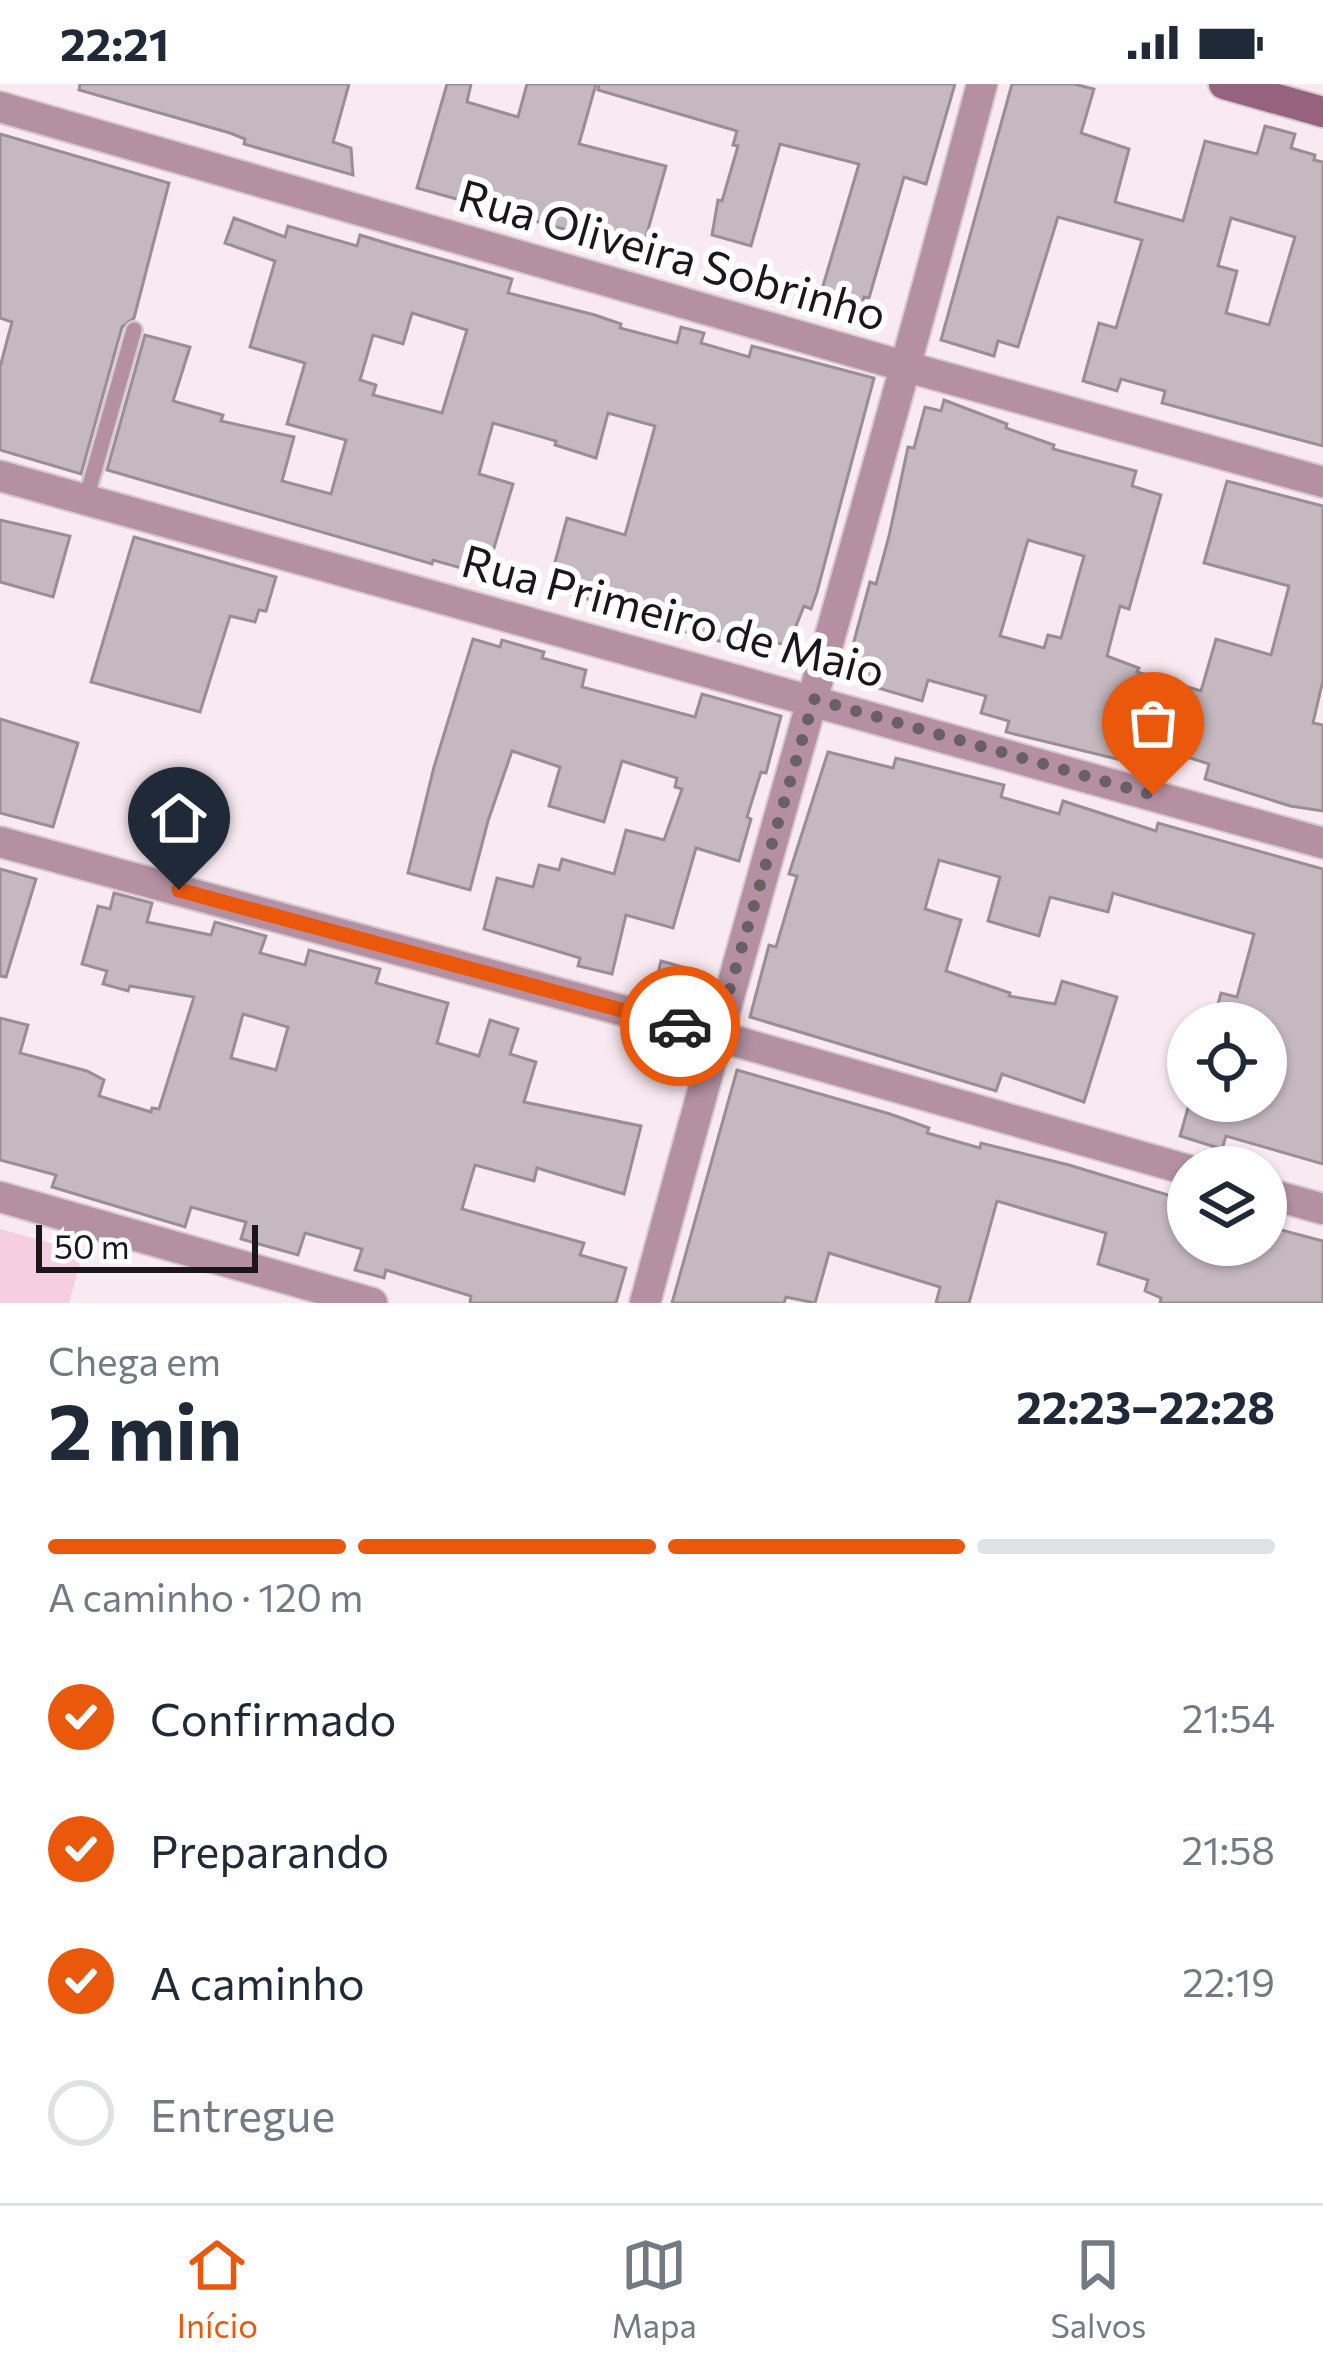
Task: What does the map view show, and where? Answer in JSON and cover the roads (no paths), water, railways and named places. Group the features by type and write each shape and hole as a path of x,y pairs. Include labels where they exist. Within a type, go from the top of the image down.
{"street":[{"path":"645,1303 982,84"},
{"path":"1223,84 1323,112"},
{"name":"Rua Oliveira Sobrinho","path":"0,107 1323,482"},
{"name":"Rua Primeiro de Maio","path":"0,476 1323,843"},
{"path":"0,842 716,1036 1167,1165"},
{"path":"0,1197 372,1303"},
{"path":"1287,1199 1323,1209"}],"lane":[{"path":"86,499 134,330"}]}
